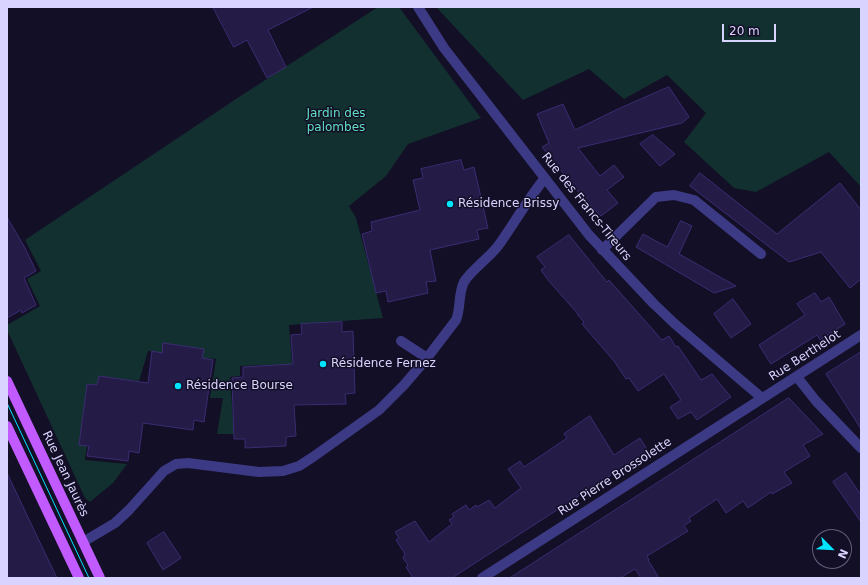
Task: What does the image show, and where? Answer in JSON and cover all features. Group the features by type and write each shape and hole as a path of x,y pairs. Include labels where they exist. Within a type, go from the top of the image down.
{"main road":[{"name":"Rue Jean Jaurès","path":"7,381 100,578"},
{"path":"7,426 78,578"}],"street":[{"name":"Rue des Francs-Tireurs","path":"418,7 444,48 581,226 602,250 643,294 675,324 762,398"},
{"path":"83,542 115,523 159,475 169,467 176,464 188,463 259,472 283,471 299,466 314,457 379,410 404,386 456,320 459,314 462,287 467,278 497,247 531,195 545,178"},
{"path":"602,250 656,197 674,195 694,200 761,254"},
{"name":"Rue Berthelot","path":"762,398 861,335"},
{"path":"401,342 427,358"},
{"path":"796,377 816,401 861,448"},
{"name":"Rue Pierre Brossolette","path":"482,578 762,398"}],"green space":[{"name":"Jardin des palombes","path":"378,7 399,7 481,118 408,144 386,176 349,206 356,218 383,318 289,325 292,364 240,366 240,376 230,377 234,434 217,434 223,398 210,398 216,359 202,358 203,349 163,343 162,353 148,351 139,381 99,376 97,385 87,384 79,444 87,446 85,460 127,464 113,483 90,502 85,498 7,330 7,325 40,306 27,279 41,271 25,240 239,97"},
{"path":"436,7 861,7 861,187 829,152 756,192 734,188 684,142 706,113 667,75 624,99 589,69 523,100"}],"building":[{"path":"213,7 313,7 268,30 286,67 267,78 247,40 234,47"},
{"path":"669,87 689,117 682,123 578,148 600,176 614,165 624,177 607,190 618,203 601,216 584,199 542,147 549,143 537,114 563,104 575,130 618,109"},
{"path":"653,135 675,154 660,166 640,144"},
{"path":"461,160 464,170 474,167 488,228 477,230 479,239 430,250 436,281 426,282 428,293 388,302 386,291 376,293 362,234 372,231 371,222 420,210 413,180 423,178 421,169"},
{"path":"700,173 777,234 840,183 861,210 861,279 850,288 821,252 789,262 690,186"},
{"path":"7,217 36,271 24,278 36,305 22,313 21,310 7,318"},
{"path":"681,221 692,226 679,254 736,286 714,293 636,247 643,234 667,247"},
{"path":"569,235 607,282 609,280 662,340 669,336 676,347 678,346 701,380 712,374 731,397 697,420 691,412 678,419 670,407 681,400 664,374 638,391 629,378 626,379 614,361 582,324 584,322 578,314 541,270 545,267 537,257"},
{"path":"815,293 821,302 829,297 845,324 820,340 817,335 771,364 759,345 805,315 797,304"},
{"path":"733,299 751,324 731,338 714,314"},
{"path":"342,322 342,332 353,331 355,393 345,394 346,404 294,405 296,436 286,437 286,446 245,448 245,439 234,439 232,378 243,377 243,367 293,364 291,335 302,334 301,324"},
{"path":"163,343 204,349 202,358 213,360 204,422 194,420 193,430 143,423 139,453 129,451 128,461 87,456 89,446 79,445 87,384 97,385 99,376 148,383 152,351 162,353"},
{"path":"861,352 861,429 826,374"},
{"path":"789,398 823,434 803,445 810,456 784,472 792,483 772,494 771,492 748,508 743,501 726,513 717,499 689,518 691,521 684,526 688,531 647,556 659,578 641,578 635,569 620,578 510,578"},
{"path":"590,416 614,455 640,438 648,451 452,578 413,578 406,567 408,565 403,558 405,554 396,540 399,538 395,532 415,521 429,542 452,524 449,520 454,517 452,514 466,505 469,510 476,505 477,507 489,500 495,508 521,488 508,469 520,461 524,467 567,438 564,434"},
{"path":"7,473 44,551 57,578 7,578"},
{"path":"846,473 861,495 861,522 833,482"},
{"path":"164,532 181,558 163,570 147,543"}],"tram line":[{"path":"7,403 89,578"}],"place":[{"name":"Résidence Brissy","path":"450,204"},
{"name":"Résidence Fernez","path":"323,364"},
{"name":"Résidence Bourse","path":"178,386"}]}
